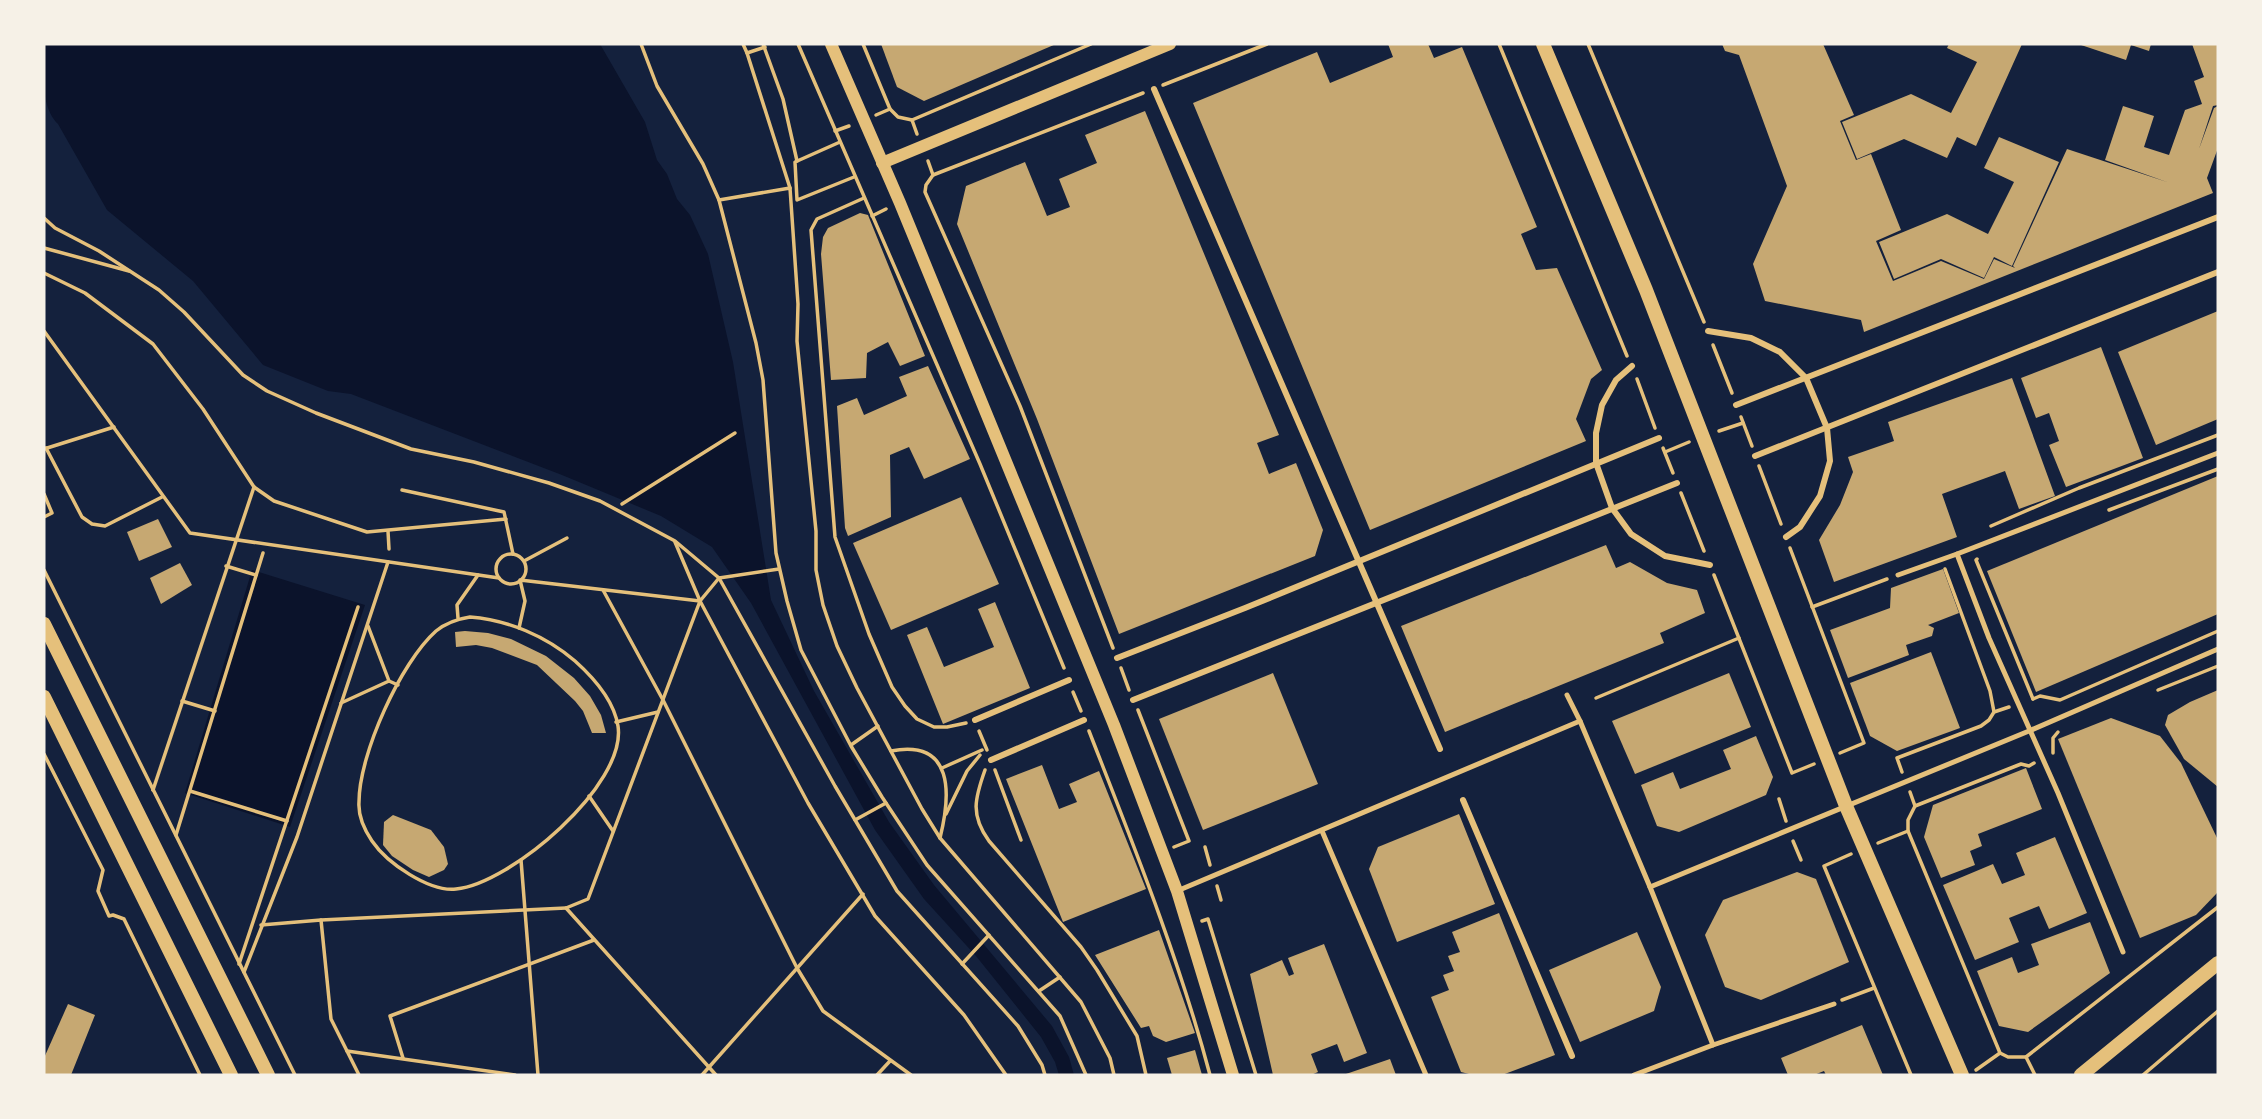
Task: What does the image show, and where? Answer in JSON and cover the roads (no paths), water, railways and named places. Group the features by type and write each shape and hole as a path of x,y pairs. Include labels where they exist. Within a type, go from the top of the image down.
{"main road":[{"path":"1543,44 1646,290 1846,806 1962,1075"},
{"path":"44,624 268,1075"},
{"path":"44,697 231,1075"},
{"path":"2081,1075 2218,963"}],"street":[{"path":"831,44 1114,725 1177,891 1233,1075"},
{"path":"882,163 1170,44"},
{"path":"1154,89 1440,749"},
{"path":"1737,405 2218,217"},
{"path":"1755,456 2218,272"},
{"path":"1707,331 1751,338 1780,352 1806,378 1827,428 1830,461 1820,496 1800,527 1786,537"},
{"path":"1632,366 1616,380 1602,405 1596,433 1595,463 1612,508 1631,534 1665,556 1710,565"},
{"path":"1117,658 1659,438"},
{"path":"1133,700 1677,483"},
{"path":"975,720 1069,680"},
{"path":"991,760 1084,720"},
{"path":"1463,800 1572,1056"}],"lane":[{"path":"1898,575 2218,453"},
{"path":"1957,554 1989,638 2123,952"},
{"path":"1650,887 2218,649"},
{"path":"1567,695 1650,887 1713,1045"},
{"path":"1177,891 1580,721"},
{"path":"1322,831 1426,1075"},
{"path":"1634,1075 1834,1004"}],"water":[{"path":"44,44 600,44 645,122 657,160 667,174 677,199 690,215 708,254 733,362 771,600 814,691 889,822 934,885 1052,1026 1069,1057 1074,1075 1059,1075 1041,1037 976,956 924,899 875,830 751,603 712,547 661,516 562,475 351,394 328,391 263,365 193,281 107,210 48,107 44,86"},
{"path":"252,570 365,605 290,827 185,793"}]}
